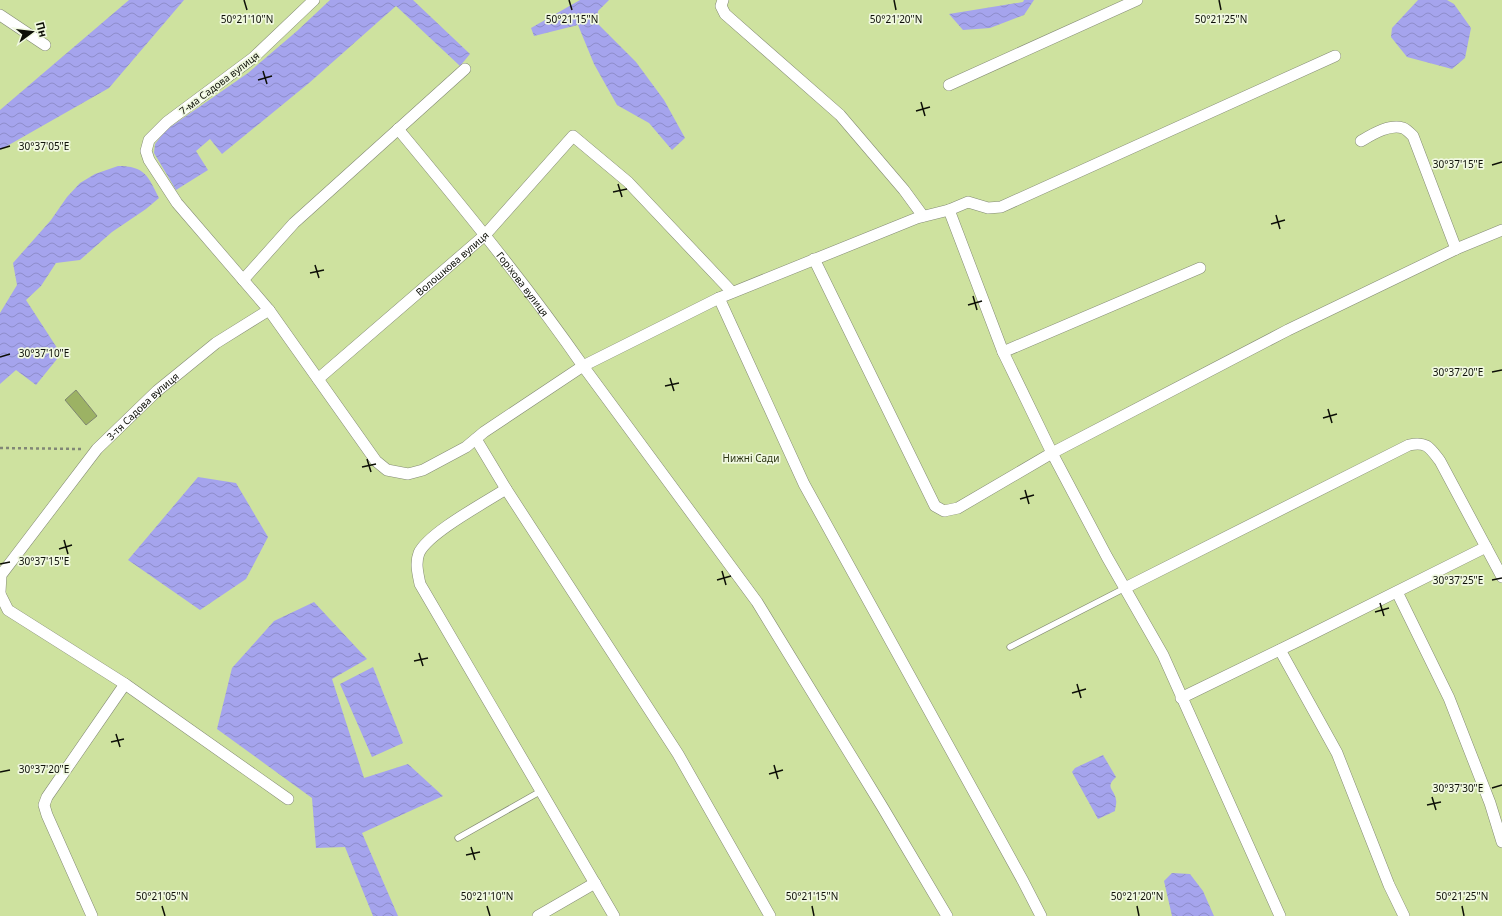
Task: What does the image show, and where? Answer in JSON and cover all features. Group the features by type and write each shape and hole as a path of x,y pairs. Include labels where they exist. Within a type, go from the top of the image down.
{"street":[{"name":"7-ма Садова вулиця","path":"243,280 178,203 149,160 146,151 149,140 167,122 253,58 314,0"},
{"path":"723,0 721,6 725,14 840,115 904,190 923,216"},
{"path":"949,85 1137,0"},
{"path":"0,15 45,45"},
{"path":"465,68 294,223 243,280 269,310 376,460 386,470 408,474 423,470 466,446 584,366 732,292 923,216 949,210 968,202 988,208 1001,207 1335,56"},
{"path":"1361,141 1377,132 1394,127 1404,128 1413,136 1456,249"},
{"name":"Горіхова вулиця","path":"398,129 485,235 558,329 757,602 947,916"},
{"name":"Волошкова вулиця","path":"318,379 485,235 573,136 628,182 732,292"},
{"path":"949,210 1003,352 1052,453 1163,655 1280,916"},
{"path":"814,259 935,506 944,511 958,508 1052,453 1288,330 1456,249 1502,230"},
{"path":"1003,352 1200,268"},
{"path":"719,298 804,484 1041,916"},
{"name":"3-тя Садова вулиця","path":"0,593 1,576 96,449 157,391 216,343 269,310"},
{"path":"476,439 506,489 678,754 770,916"},
{"path":"1125,588 1409,445 1418,443 1429,447 1440,461 1502,577"},
{"path":"506,489 430,538 419,553 417,571 420,584 614,916"},
{"path":"1181,698 1486,547"},
{"path":"1397,592 1449,698 1490,803 1502,842"},
{"path":"0,593 8,610 125,684 288,799"},
{"path":"1280,650 1337,753 1389,885 1404,916"},
{"path":"92,916 46,815 44,805 47,797 125,684"},
{"path":"538,916 595,883"}],"lane":[{"path":"1010,647 1125,588"},
{"path":"458,838 541,791"}],"path":[{"path":"0,448 96,449"}],"green space":[{"name":"Нижні Сади","path":"0,0 1502,0 1502,916 0,916"}],"water":[{"path":"129,0 184,0 109,88 0,150 0,110"},
{"path":"330,0 413,0 470,54 460,66 396,6 309,83 222,154 210,139 196,151 208,170 176,190 154,153 155,144 166,130 248,73 297,31"},
{"path":"580,0 609,0 598,11 597,23 636,62 664,100 685,138 672,150 649,123 617,105 594,64 578,25 534,36 531,28"},
{"path":"1024,0 1034,0 1024,15 990,28 963,30 949,14 1023,2"},
{"path":"1418,0 1447,0 1454,4 1471,28 1465,58 1452,69 1407,57 1391,37 1392,28"},
{"path":"118,166 127,166 140,170 148,178 159,198 146,209 112,232 80,260 56,263 41,286 26,300 61,354 36,385 16,370 0,384 0,313 17,285 13,263 51,220 67,197 80,183 95,174"},
{"path":"198,477 236,483 268,537 246,579 200,610 128,560"},
{"path":"314,602 367,659 332,679 364,778 408,764 443,796 362,833 398,916 373,916 345,847 316,848 312,798 217,729 232,668 274,621"},
{"path":"373,667 403,743 372,757 340,684"},
{"path":"1103,755 1116,777 1110,786 1115,796 1116,803 1115,811 1098,819 1072,772 1075,768"},
{"path":"1172,873 1190,874 1203,891 1214,916 1172,916 1164,881"}],"building":[{"path":"76,390 97,416 86,425 65,400"}]}
